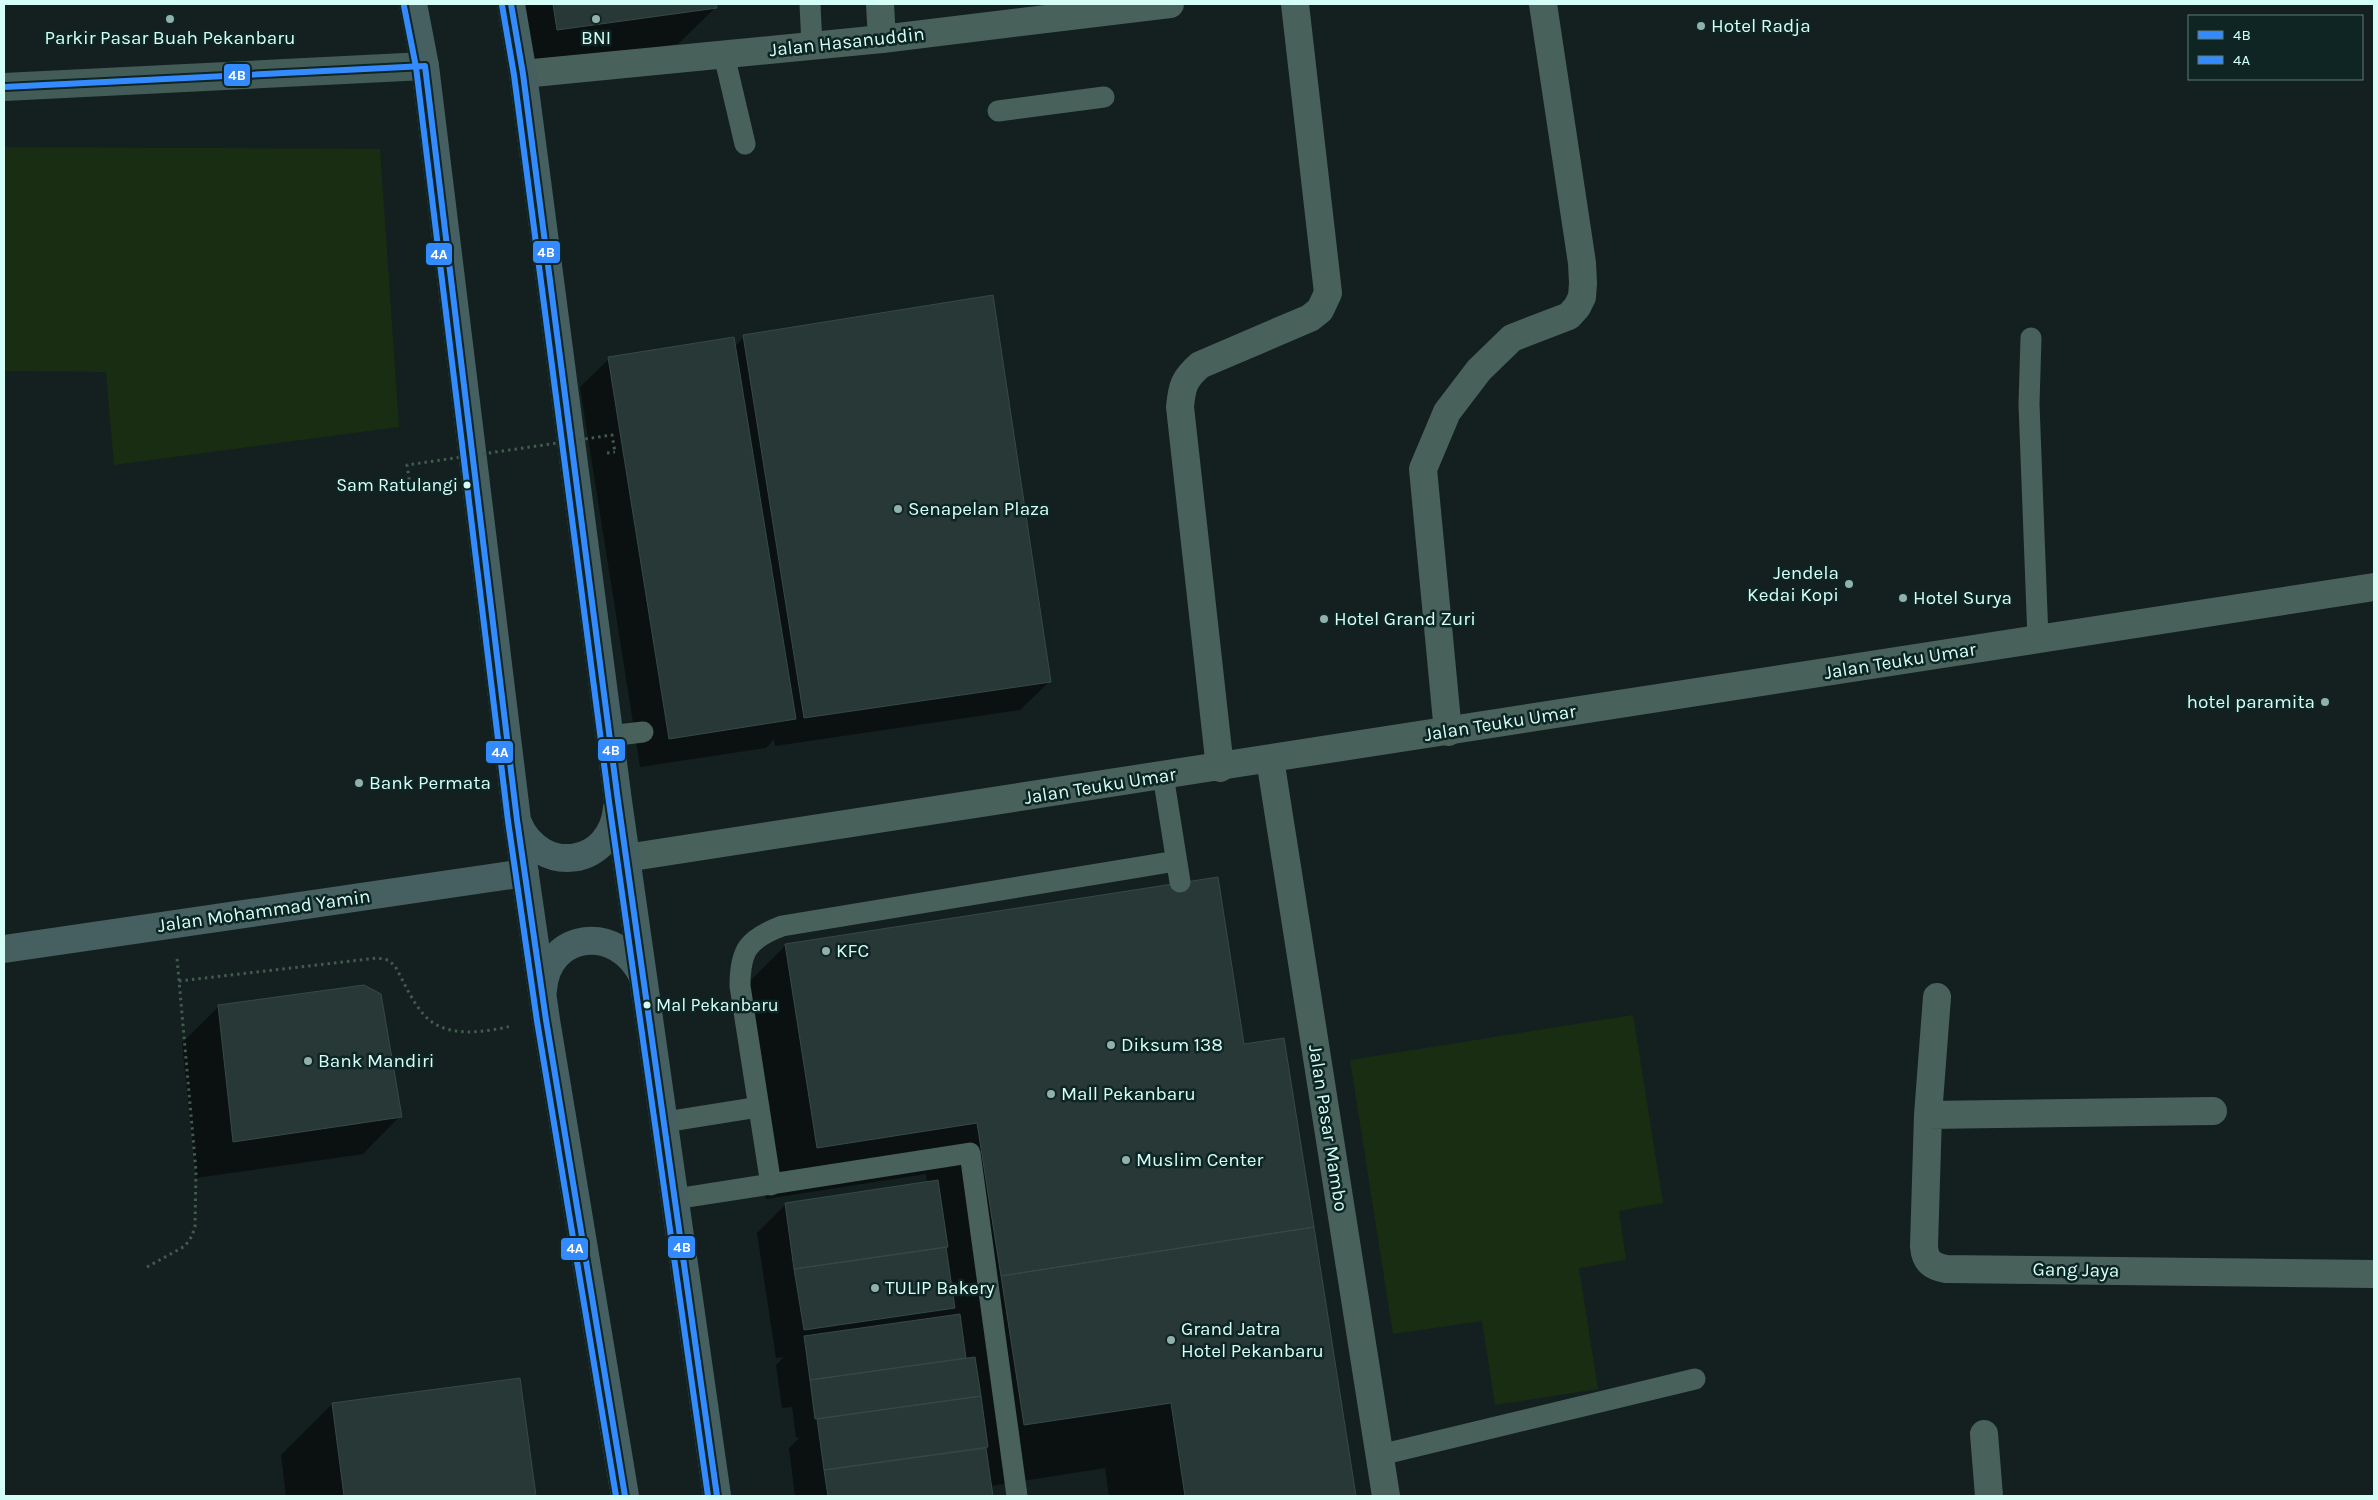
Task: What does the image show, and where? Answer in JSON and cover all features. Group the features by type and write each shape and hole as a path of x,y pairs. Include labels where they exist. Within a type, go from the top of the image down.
{"main road":[{"path":"413,4 425,66 517,820 544,1008 625,1496"},
{"path":"511,4 523,74 609,736 717,1496"},
{"path":"4,87 425,66"},
{"path":"517,820 524,836 535,848 558,858 566,859 583,856 598,848 609,836 616,820 618,801"},
{"name":"Jalan Mohammad Yamin","path":"4,949 525,873"},
{"path":"544,1008 544,979 551,964 562,951 577,943 593,940 610,943 625,951 637,963 644,978"}],"street":[{"path":"880,4 882,39"},
{"name":"Jalan Hasanuddin","path":"523,74 882,39 1170,4"},
{"path":"1220,768 1181,417 1181,390 1188,375 1200,365 1305,320 1320,310 1328,293 1295,4"},
{"path":"1448,732 1423,469 1447,412 1479,370 1512,338 1569,316 1582,297 1584,283 1543,4"},
{"name":"Jalan Teuku Umar","path":"626,858 1163,775 1220,768 2374,587"},
{"name":"Jalan Pasar Mambo","path":"1270,759 1386,1496"},
{"name":"Gang Jaya","path":"1936,997 1928,1115 1924,1250 1927,1262 1938,1268 2374,1274"},
{"path":"1928,1115 2213,1111"},
{"path":"1984,1434 1989,1496"}],"lane":[{"path":"810,4 812,46"},
{"path":"724,55 745,144"},
{"path":"998,111 1104,97"},
{"path":"2031,338 2029,404 2038,639"},
{"path":"609,736 643,732"},
{"path":"1163,775 1180,882"},
{"path":"771,1185 740,986 741,958 746,949 770,930 782,926 1176,861"},
{"path":"664,1122 759,1107"},
{"path":"675,1199 970,1153 1017,1496"},
{"path":"1380,1455 1695,1380"}],"path":[{"path":"424,483 410,485 407,464 612,435 615,452"},
{"path":"148,1267 185,1246 195,1226 196,1171 174,924"},
{"path":"179,981 377,958 388,960 395,966 425,1016 441,1027 463,1032 489,1030 544,1008"}],"green space":[{"path":"4,147 380,149 399,427 114,465 106,372 4,371"},
{"path":"1633,1015 1663,1203 1619,1211 1626,1260 1579,1268 1598,1389 1495,1405 1482,1321 1393,1334 1350,1060"}],"building":[{"name":"BNI","path":"553,4 716,4 717,8 557,30"},
{"name":"Senapelan Plaza","path":"993,295 1051,682 804,718 743,335"},
{"path":"734,337 796,719 669,739 608,357"},
{"name":"Mall Pekanbaru","path":"1218,877 1244,1044 1284,1038 1314,1227 1001,1276 977,1123 817,1148 785,944"},
{"name":"Bank Mandiri","path":"364,985 381,994 402,1117 233,1142 218,1005"},
{"path":"938,1180 948,1247 794,1269 785,1203"},
{"name":"Grand Jatra Hotel Pekanbaru","path":"1314,1227 1356,1496 1185,1496 1171,1403 1024,1425 1001,1276"},
{"name":"TULIP Bakery","path":"946,1247 955,1308 804,1330 794,1269"},
{"path":"960,1314 966,1358 810,1380 804,1336"},
{"path":"975,1357 981,1396 815,1419 810,1380"},
{"path":"520,1378 536,1496 344,1496 332,1403"},
{"path":"981,1396 988,1447 824,1470 817,1419"},
{"path":"986,1448 993,1496 828,1496 824,1470"}],"transit line":[{"name":"4B","path":"511,4 523,74 618,801 717,1496"},
{"name":"4A","path":"502,5 514,75 609,802 708,1496"},
{"name":"4A","path":"404,6 416,67 508,821 537,1021 616,1496"},
{"name":"4B","path":"4,87 425,66 517,820 546,1020 625,1496"}],"place":[{"name":"Parkir Pasar Buah Pekanbaru","path":"170,19"},
{"name":"BNI","path":"596,19"},
{"name":"Hotel Radja","path":"1701,26"},
{"name":"Sam Ratulangi","path":"467,485"},
{"name":"Senapelan Plaza","path":"898,509"},
{"name":"Jendela Kedai Kopi","path":"1849,584"},
{"name":"Hotel Surya","path":"1903,598"},
{"name":"Hotel Grand Zuri","path":"1324,619"},
{"name":"hotel paramita","path":"2325,702"},
{"name":"Bank Permata","path":"359,783"},
{"name":"KFC","path":"826,951"},
{"name":"Mal Pekanbaru","path":"647,1005"},
{"name":"Diksum 138","path":"1111,1045"},
{"name":"Bank Mandiri","path":"308,1061"},
{"name":"Mall Pekanbaru","path":"1051,1094"},
{"name":"Muslim Center","path":"1126,1160"},
{"name":"TULIP Bakery","path":"875,1288"},
{"name":"Grand Jatra Hotel Pekanbaru","path":"1171,1340"}]}
